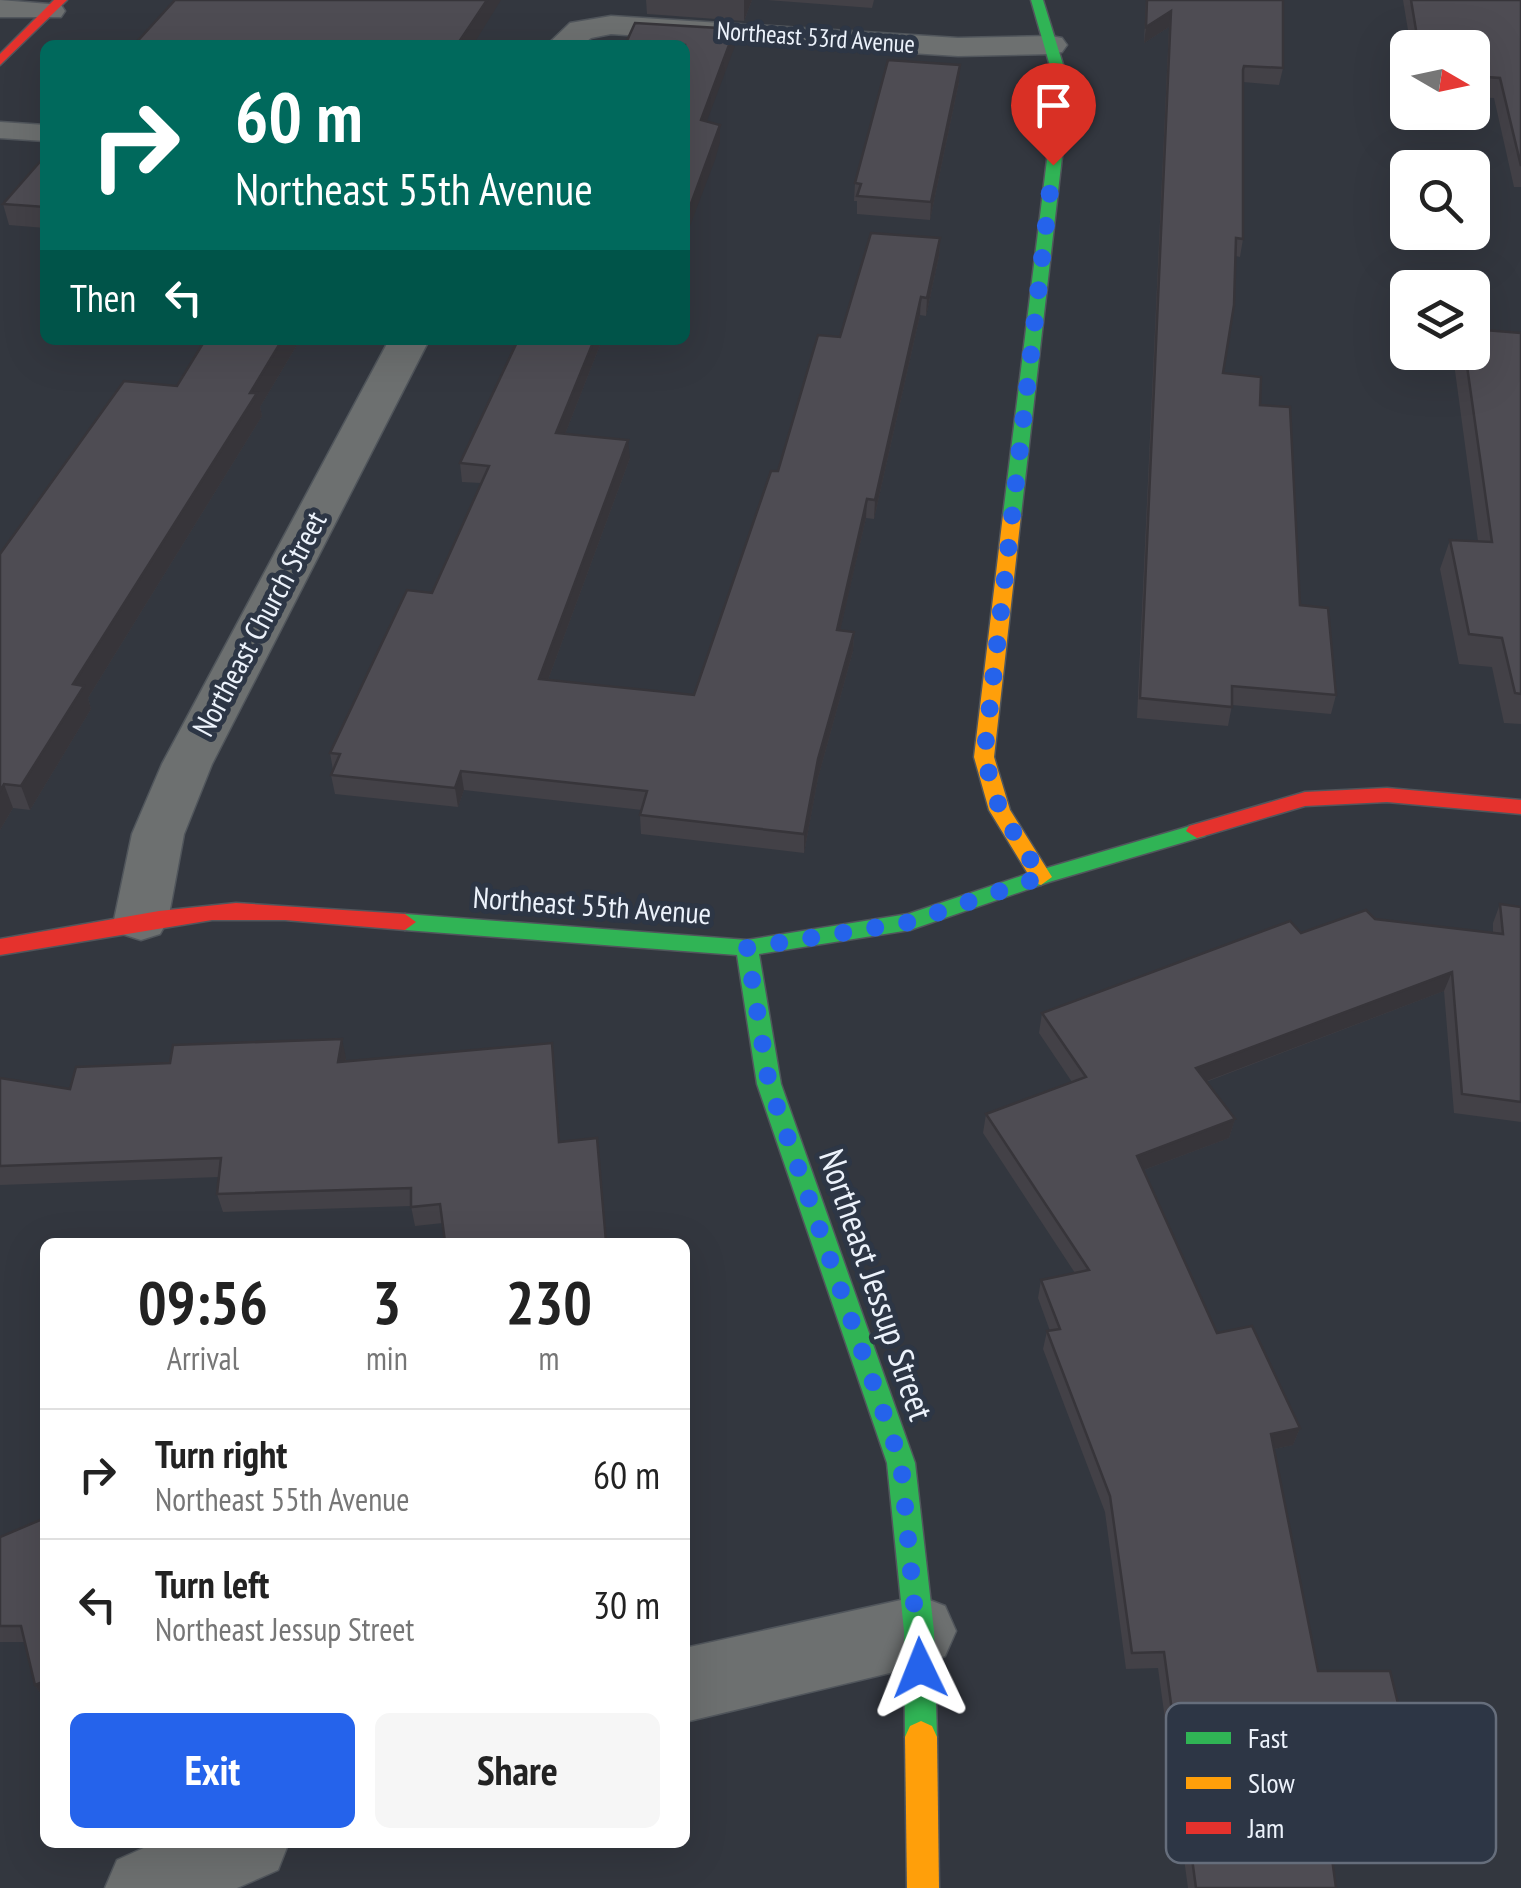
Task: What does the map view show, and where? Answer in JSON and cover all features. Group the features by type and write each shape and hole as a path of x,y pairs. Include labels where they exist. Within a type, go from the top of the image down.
{"street":[{"path":"1037,0 1062,87 984,757 1000,810 1041,877"},
{"path":"0,8 55,6"},
{"path":"0,60 55,6"},
{"name":"Northeast 53rd Avenue","path":"572,38 625,25 958,47 1051,46"},
{"name":"Northeast Church Street","path":"142,920 158,834 187,764 406,345"},
{"name":"Northeast 55th Avenue","path":"0,947 52,941 142,920 217,912 299,914 747,948 910,922 1041,877 1305,799 1387,795 1521,808"},
{"name":"Northeast Jessup Street","path":"747,948 769,1084 901,1463 919,1631 922,1888"},
{"path":"690,1684 919,1631"},
{"path":"145,1888 236,1848"}],"lane":[{"path":"0,130 40,132"}],"building":[{"path":"175,0 487,0 460,40 139,40"},
{"path":"1147,0 1283,0 1283,68 1244,66 1243,70 1243,239 1236,238 1234,305 1223,373 1261,377 1260,405 1290,407 1300,605 1328,608 1336,695 1232,686 1232,707 1140,698 1171,11 1146,27"},
{"path":"1411,0 1521,0 1521,166 1500,78 1490,77 1490,30 1416,30"},
{"path":"635,23 735,29 701,120 720,125 690,206 690,40 627,40"},
{"path":"888,60 960,65 931,202 857,196 861,184 855,183"},
{"path":"40,162 40,207 3,204"},
{"path":"871,233 940,238 927,298 921,297 875,500 867,499 837,630 854,632 818,759 804,834 640,815 647,791 461,771 455,788 331,775 340,754 330,753 407,590 432,593 489,466 460,463 516,345 592,345 556,433 628,440 539,679 694,695 771,471 778,471 818,335 840,337"},
{"path":"1490,330 1521,333 1521,694 1515,693 1502,638 1469,634 1450,540 1492,542 1468,370 1490,370"},
{"path":"202,345 279,345 250,393 257,393 73,684 84,686 21,786 4,784 0,791 0,554 124,381 177,386"},
{"path":"1500,904 1521,907 1521,1102 1462,1094 1452,972 1196,1068 1235,1119 1137,1156 1217,1333 1252,1326 1300,1428 1271,1434 1318,1671 1390,1671 1398,1703 1171,1703 1164,1652 1132,1653 1110,1496 1047,1331 1060,1329 1041,1280 1089,1270 986,1114 1086,1077 1042,1013 1290,921 1301,933 1366,910 1375,919 1503,934"},
{"path":"342,1039 338,1062 552,1043 559,1142 597,1138 606,1238 444,1238 440,1204 411,1207 411,1188 217,1194 221,1158 0,1166 0,1078 70,1089 76,1067 170,1063 173,1045"},
{"path":"40,1520 40,1683 35,1685 21,1626 0,1626 0,1537"},
{"path":"1193,1863 1333,1863 1336,1888 1196,1888"}],"traffic: fast":[{"path":"1012,515 1063,87 1037,0"},
{"path":"405,922 747,948 910,922 1041,877 1197,831"},
{"path":"747,948 769,1084 901,1463 919,1631 921,1737"}],"traffic: slow":[{"path":"1012,515 984,757 1000,810 1041,877"},
{"path":"921,1737 923,1888"}],"traffic: jam":[{"path":"0,61 61,0"},
{"path":"1197,831 1305,799 1387,795 1521,807"},
{"path":"0,947 212,912 285,912 405,922"}],"route":[{"path":"920,1668 901,1463 769,1084 747,948 910,922 1041,877 1000,810 984,757 1053,165"}]}
